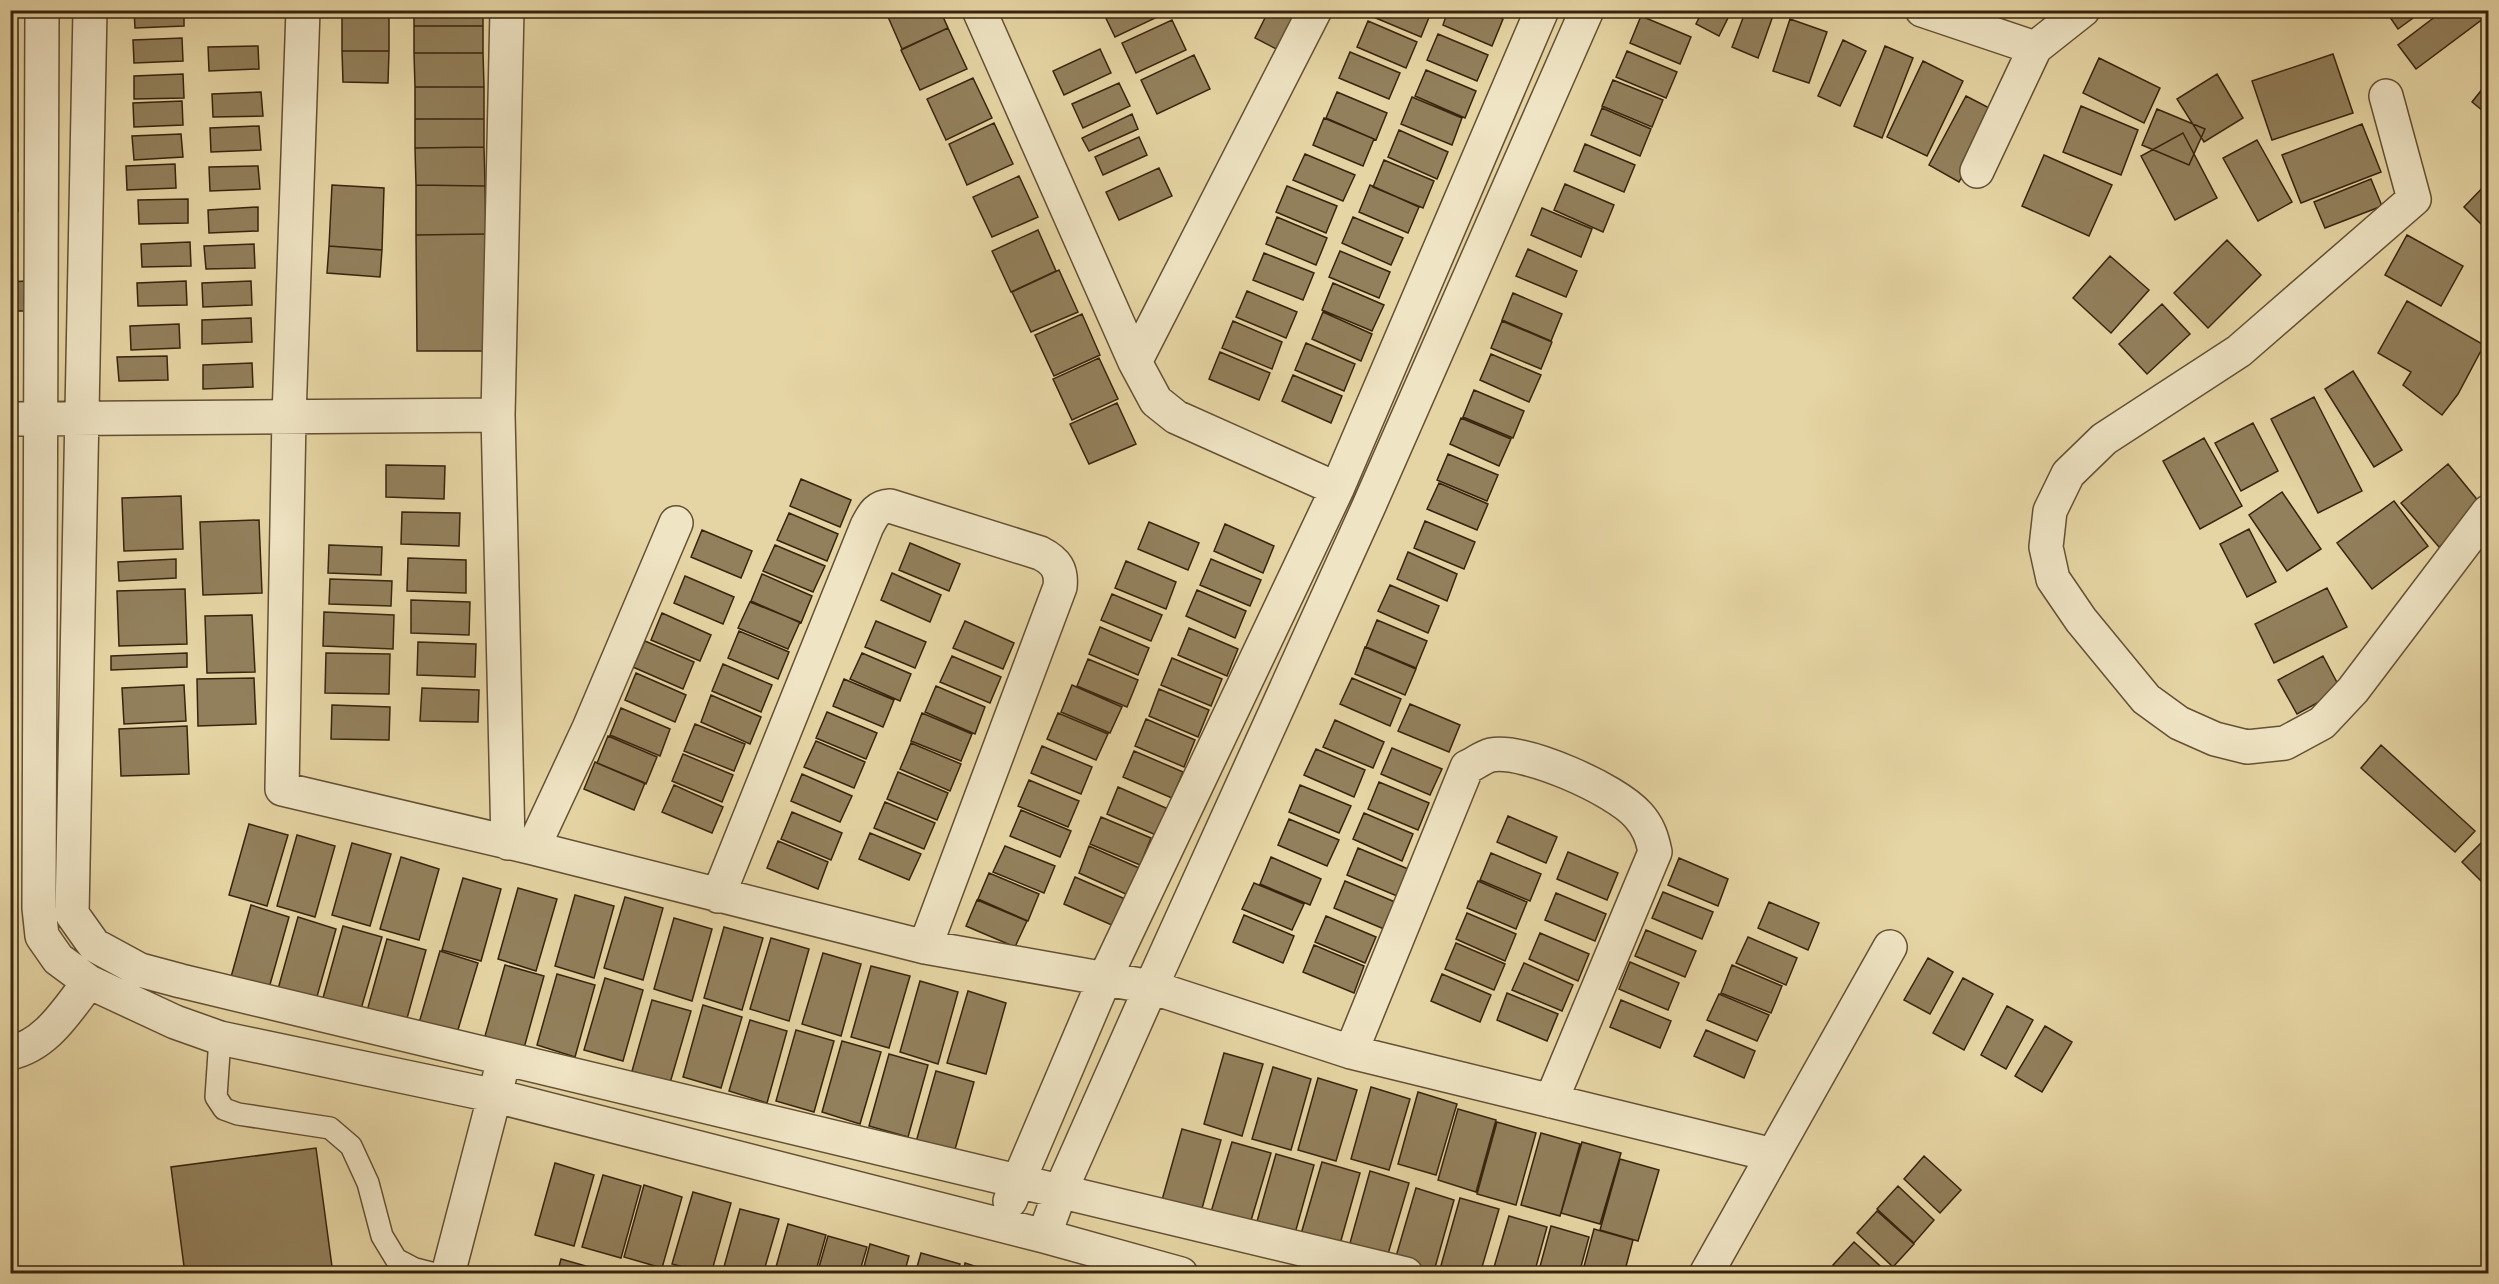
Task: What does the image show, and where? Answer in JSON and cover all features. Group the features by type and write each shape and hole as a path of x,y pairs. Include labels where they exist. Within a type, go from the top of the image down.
{"street":[{"path":"42,10 26,419 39,908 42,936 58,959 88,982 175,1022 220,1038 496,1096 1044,1236 1181,1274"},
{"path":"90,10 80,419 72,914 94,945 140,970 1406,1274"},
{"path":"303,10 289,417 282,789 925,947 1151,987 1351,1052 1773,1155"},
{"path":"507,10 498,415 520,846"},
{"path":"979,10 1135,362 1156,401 1176,417 1337,489"},
{"path":"1135,362 1315,10"},
{"path":"999,1225 1020,1182 1105,978 1337,489 1542,10"},
{"path":"1044,1236 1060,1191 1368,508 1587,10"},
{"path":"1922,10 2036,48"},
{"path":"1977,171 2036,48 2083,10"},
{"path":"2386,96 2414,199 2239,351 2104,439 2068,474 2049,511 2046,547 2053,579 2081,620 2146,699 2179,723 2215,740 2247,747 2285,743 2322,723 2353,690 2488,512"},
{"path":"26,419 498,415"},
{"path":"718,896 867,526 875,511 890,506 1040,553 1051,558 1061,577 1060,587 925,947"},
{"path":"520,846 589,728 676,524"},
{"path":"1351,1052 1467,767 1490,755 1518,755 1602,787 1637,813 1651,833 1655,852 1551,1101"},
{"path":"1706,1274 1890,947"},
{"path":"10,1053 19,1051 50,1033 88,982"},
{"path":"448,1274 496,1096 503,1059"}],"lane":[{"path":"220,1038 216,1097 224,1109 238,1114 330,1128 351,1146 368,1183 382,1236 396,1259 416,1269 435,1274"}],"building":[{"path":"134,10 184,10 184,26 135,28"},
{"path":"213,10 262,10 263,13 214,14"},
{"path":"342,10 389,10 389,51 342,51"},
{"path":"414,10 483,10 483,26 414,26"},
{"path":"885,10 940,10 948,28 902,49"},
{"path":"1102,10 1167,10 1168,12 1115,37"},
{"path":"1269,10 1308,10 1286,54 1255,38"},
{"path":"1373,10 1432,10 1421,37 1371,16"},
{"path":"1448,10 1484,10 1503,19 1492,46 1443,25"},
{"path":"1703,10 1732,10 1719,36 1696,24"},
{"path":"1746,10 1775,10 1758,58 1732,47"},
{"path":"2385,10 2424,10 2398,29"},
{"path":"2444,10 2488,10 2488,15 2416,69 2398,45"},
{"path":"10,16 14,16 15,42 10,42"},
{"path":"1641,16 1691,37 1680,64 1630,43"},
{"path":"1790,19 1827,32 1809,83 1773,71"},
{"path":"1172,20 1186,50 1136,73 1122,43"},
{"path":"1368,21 1417,42 1406,68 1357,47"},
{"path":"414,26 483,26 483,53 414,53"},
{"path":"948,28 967,69 920,90 901,50"},
{"path":"1438,34 1488,55 1477,81 1427,60"},
{"path":"182,38 183,61 134,63 133,40"},
{"path":"1843,40 1866,51 1840,106 1818,96"},
{"path":"258,46 259,69 209,71 208,47"},
{"path":"1885,46 1913,58 1882,138 1854,126"},
{"path":"1100,49 1111,73 1064,95 1053,71"},
{"path":"342,51 389,51 388,83 343,82"},
{"path":"1627,51 1677,72 1666,98 1616,77"},
{"path":"1350,52 1400,73 1389,99 1339,78"},
{"path":"414,53 483,53 484,87 415,87"},
{"path":"2333,54 2353,113 2272,140 2252,81"},
{"path":"1194,55 1210,89 1157,114 1141,80"},
{"path":"2099,58 2160,88 2144,123 2083,93"},
{"path":"1923,61 1963,81 1927,156 1887,137"},
{"path":"1426,70 1476,91 1465,118 1415,96"},
{"path":"183,74 184,98 134,99 134,76"},
{"path":"2217,74 2243,118 2204,142 2177,99"},
{"path":"973,78 992,118 946,140 927,99"},
{"path":"1613,80 1663,100 1652,127 1602,106"},
{"path":"2488,82 2488,115 2472,102"},
{"path":"1119,83 1130,106 1083,128 1072,104"},
{"path":"415,87 484,87 484,119 415,119"},
{"path":"261,92 263,116 213,117 212,94"},
{"path":"1337,92 1387,113 1376,140 1326,118"},
{"path":"1966,96 1997,112 1959,182 1929,165"},
{"path":"1412,97 1462,118 1452,145 1401,124"},
{"path":"182,101 183,125 134,127 133,103"},
{"path":"2081,106 2138,130 2121,175 2063,152"},
{"path":"1602,108 1651,129 1640,156 1591,135"},
{"path":"2157,109 2205,129 2189,165 2142,145"},
{"path":"1132,114 1138,129 1089,151 1082,138"},
{"path":"1324,118 1374,139 1363,166 1313,145"},
{"path":"415,119 484,119 484,147 415,148"},
{"path":"994,123 1013,164 967,185 949,144"},
{"path":"2362,124 2381,172 2301,203 2282,155"},
{"path":"259,126 261,150 211,152 210,128"},
{"path":"1399,130 1448,152 1437,179 1388,157"},
{"path":"2183,133 2217,198 2175,220 2141,156"},
{"path":"181,134 183,157 134,160 132,136"},
{"path":"1139,137 1147,155 1103,175 1095,157"},
{"path":"2257,140 2292,202 2258,221 2223,158"},
{"path":"1585,144 1635,165 1624,192 1574,171"},
{"path":"484,147 485,186 416,185 415,148"},
{"path":"1305,154 1355,175 1343,201 1293,180"},
{"path":"2044,155 2112,185 2089,236 2022,206"},
{"path":"1384,160 1434,181 1423,208 1373,187"},
{"path":"175,164 176,188 127,190 126,166"},
{"path":"258,166 260,189 210,191 209,167"},
{"path":"1159,168 1172,196 1119,220 1106,192"},
{"path":"10,169 16,169 18,211 10,211"},
{"path":"1019,176 1038,217 992,237 973,197"},
{"path":"2371,179 2382,206 2325,228 2314,202"},
{"path":"2488,182 2488,231 2464,207"},
{"path":"1565,184 1614,205 1603,232 1554,210"},
{"path":"332,185 384,188 382,250 329,246"},
{"path":"416,185 485,186 486,234 416,235"},
{"path":"1370,185 1419,207 1408,233 1359,212"},
{"path":"1287,186 1337,206 1326,233 1276,212"},
{"path":"188,199 188,223 139,224 138,200"},
{"path":"258,207 258,231 209,233 208,210"},
{"path":"1542,208 1592,229 1581,257 1531,235"},
{"path":"1277,217 1327,238 1316,265 1266,244"},
{"path":"1353,217 1403,238 1391,265 1342,243"},
{"path":"1038,230 1056,271 1011,292 992,251"},
{"path":"486,234 487,351 417,351 416,235"},
{"path":"2407,235 2463,266 2441,306 2385,275"},
{"path":"2227,240 2261,275 2208,328 2174,293"},
{"path":"190,242 191,266 142,267 141,244"},
{"path":"10,243 15,243 17,273 10,273"},
{"path":"254,244 255,268 206,269 204,246"},
{"path":"329,246 382,250 380,277 327,273"},
{"path":"1528,249 1577,271 1566,297 1516,276"},
{"path":"1340,251 1390,272 1379,298 1329,277"},
{"path":"1264,253 1314,273 1303,300 1253,280"},
{"path":"2110,256 2149,290 2111,333 2073,298"},
{"path":"1059,270 1078,312 1031,332 1012,292"},
{"path":"25,281 26,311 10,311 10,282"},
{"path":"186,281 187,305 138,306 137,283"},
{"path":"251,281 252,305 203,307 202,283"},
{"path":"1333,283 1384,305 1372,331 1322,310"},
{"path":"1247,291 1297,312 1286,338 1236,317"},
{"path":"1513,293 1562,314 1551,341 1502,320"},
{"path":"2407,301 2484,345 2458,394 2442,415 2403,385 2411,372 2378,353"},
{"path":"2162,304 2190,334 2147,374 2119,344"},
{"path":"1323,312 1372,334 1361,361 1312,339"},
{"path":"1082,314 1100,355 1054,376 1035,335"},
{"path":"251,318 252,342 202,344 202,320"},
{"path":"10,320 15,320 17,355 10,356"},
{"path":"1233,321 1282,342 1272,369 1222,348"},
{"path":"1502,321 1552,342 1541,369 1491,348"},
{"path":"179,324 180,348 131,350 130,326"},
{"path":"1306,343 1355,364 1344,391 1295,370"},
{"path":"1220,352 1270,373 1259,400 1209,379"},
{"path":"1491,354 1541,375 1529,402 1480,380"},
{"path":"167,356 168,380 119,381 117,357"},
{"path":"1099,358 1118,399 1072,420 1053,379"},
{"path":"10,360 13,360 14,397 10,397"},
{"path":"252,363 253,387 203,389 203,365"},
{"path":"2353,371 2402,450 2374,467 2325,389"},
{"path":"1293,375 1342,396 1331,423 1282,401"},
{"path":"1474,390 1524,411 1513,438 1463,417"},
{"path":"2314,397 2362,491 2318,513 2271,419"},
{"path":"1117,403 1136,444 1089,464 1070,424"},
{"path":"1461,418 1511,439 1499,466 1450,444"},
{"path":"2253,423 2278,471 2241,491 2215,443"},
{"path":"2204,438 2242,506 2200,529 2163,461"},
{"path":"1448,454 1498,475 1487,501 1437,480"},
{"path":"2448,464 2484,508 2439,547 2401,503"},
{"path":"386,465 445,466 444,499 386,497"},
{"path":"801,479 851,500 840,527 790,506"},
{"path":"1439,483 1488,504 1477,530 1427,509"},
{"path":"2282,492 2321,549 2287,571 2249,515"},
{"path":"181,496 183,549 124,551 122,498"},
{"path":"2394,501 2428,546 2372,589 2337,543"},
{"path":"402,512 460,513 459,546 401,544"},
{"path":"789,513 838,534 827,561 777,540"},
{"path":"259,520 262,593 203,595 200,522"},
{"path":"1425,521 1475,542 1464,569 1414,548"},
{"path":"1149,522 1199,543 1188,570 1138,549"},
{"path":"1225,524 1274,546 1263,573 1214,551"},
{"path":"2249,529 2276,582 2247,597 2220,544"},
{"path":"702,530 752,551 741,578 691,557"},
{"path":"910,543 960,564 949,591 899,570"},
{"path":"329,545 382,547 381,575 328,573"},
{"path":"775,545 825,566 813,592 763,571"},
{"path":"1408,552 1457,574 1447,601 1397,579"},
{"path":"408,558 466,560 466,593 407,591"},
{"path":"176,559 176,578 119,581 118,562"},
{"path":"1211,559 1261,580 1250,606 1200,585"},
{"path":"1126,561 1176,582 1166,609 1115,588"},
{"path":"892,573 941,595 930,622 881,600"},
{"path":"762,574 812,596 801,623 751,601"},
{"path":"685,576 734,597 723,624 674,603"},
{"path":"330,579 392,581 391,606 329,604"},
{"path":"1390,585 1439,606 1428,633 1378,611"},
{"path":"2327,588 2347,627 2274,663 2255,624"},
{"path":"185,589 187,644 119,646 117,591"},
{"path":"1197,590 1246,611 1235,638 1186,616"},
{"path":"1112,594 1162,615 1151,641 1101,620"},
{"path":"411,600 470,602 469,635 411,633"},
{"path":"750,602 800,622 788,649 738,628"},
{"path":"324,612 394,615 393,649 323,646"},
{"path":"662,613 711,635 700,661 651,640"},
{"path":"252,615 255,672 207,673 205,616"},
{"path":"1377,620 1427,641 1416,668 1366,647"},
{"path":"876,621 926,642 915,668 865,647"},
{"path":"965,621 1014,643 1003,669 953,648"},
{"path":"1100,627 1149,648 1138,675 1089,654"},
{"path":"1189,628 1238,649 1227,676 1178,655"},
{"path":"739,631 789,652 778,679 728,658"},
{"path":"645,641 694,662 683,689 633,667"},
{"path":"418,642 476,644 475,677 417,675"},
{"path":"1365,647 1416,669 1405,695 1355,674"},
{"path":"187,653 187,667 111,670 111,656"},
{"path":"326,653 390,654 389,694 325,693"},
{"path":"862,653 911,674 900,701 850,679"},
{"path":"952,656 1001,677 990,703 940,682"},
{"path":"2323,656 2341,690 2297,714 2278,680"},
{"path":"1172,658 1222,679 1211,706 1161,685"},
{"path":"1088,659 1138,680 1127,707 1077,686"},
{"path":"723,664 772,685 761,712 712,691"},
{"path":"636,673 686,695 675,722 625,700"},
{"path":"254,678 256,724 198,726 197,679"},
{"path":"1352,678 1401,699 1390,726 1340,704"},
{"path":"844,679 894,700 883,727 833,706"},
{"path":"184,685 186,721 124,724 122,688"},
{"path":"1072,685 1122,707 1110,733 1061,712"},
{"path":"936,686 985,707 975,734 925,712"},
{"path":"422,688 479,690 478,722 420,721"},
{"path":"1159,689 1209,710 1198,737 1149,716"},
{"path":"711,695 761,717 750,744 701,722"},
{"path":"1410,704 1460,725 1449,752 1398,731"},
{"path":"332,705 390,707 389,740 331,739"},
{"path":"621,708 670,729 660,756 610,735"},
{"path":"827,712 877,733 866,759 816,738"},
{"path":"922,713 972,734 961,761 911,741"},
{"path":"1058,713 1108,734 1096,760 1047,739"},
{"path":"1146,719 1195,740 1184,767 1135,746"},
{"path":"1335,720 1384,742 1373,768 1323,747"},
{"path":"695,724 745,744 734,771 684,751"},
{"path":"187,726 189,774 121,776 119,729"},
{"path":"608,736 657,757 646,784 597,763"},
{"path":"816,741 865,762 854,788 804,767"},
{"path":"911,743 961,764 950,791 900,769"},
{"path":"2381,745 2475,831 2455,852 2361,768"},
{"path":"1042,746 1092,767 1081,794 1031,773"},
{"path":"1392,748 1442,769 1430,795 1381,774"},
{"path":"1316,749 1365,770 1354,797 1304,775"},
{"path":"1134,751 1183,772 1172,798 1123,777"},
{"path":"683,754 733,775 722,802 672,781"},
{"path":"595,762 645,783 634,810 584,789"},
{"path":"898,772 948,793 937,820 887,799"},
{"path":"802,774 852,796 840,822 791,801"},
{"path":"1029,780 1079,801 1068,827 1018,806"},
{"path":"1379,782 1429,803 1418,830 1368,809"},
{"path":"674,785 723,807 712,833 662,812"},
{"path":"1300,785 1351,806 1339,833 1289,812"},
{"path":"1118,787 1168,809 1156,835 1107,814"},
{"path":"885,802 935,823 924,849 874,828"},
{"path":"1021,810 1071,831 1060,857 1010,836"},
{"path":"792,812 842,833 831,860 781,839"},
{"path":"1364,813 1413,834 1402,861 1353,839"},
{"path":"1508,816 1557,837 1546,863 1497,842"},
{"path":"1101,817 1151,838 1140,865 1090,844"},
{"path":"1289,819 1339,840 1327,866 1278,845"},
{"path":"249,824 288,835 267,906 229,895"},
{"path":"870,833 921,854 909,880 859,859"},
{"path":"297,835 335,846 315,917 277,906"},
{"path":"2485,839 2488,843 2488,888 2462,862"},
{"path":"778,841 828,862 818,889 767,868"},
{"path":"352,843 391,854 370,926 332,915"},
{"path":"1005,846 1055,866 1044,893 993,872"},
{"path":"1089,846 1139,868 1128,895 1079,873"},
{"path":"1358,848 1408,869 1397,896 1347,875"},
{"path":"1568,852 1618,873 1607,900 1557,879"},
{"path":"1491,853 1541,874 1530,901 1480,880"},
{"path":"401,857 439,869 419,940 380,929"},
{"path":"1271,857 1321,879 1310,905 1260,884"},
{"path":"1679,858 1728,879 1718,906 1668,885"},
{"path":"989,873 1039,894 1028,921 978,899"},
{"path":"1075,877 1125,899 1114,926 1064,904"},
{"path":"463,878 501,889 481,961 442,950"},
{"path":"1345,881 1395,902 1384,929 1334,908"},
{"path":"1478,881 1527,902 1516,929 1467,908"},
{"path":"1254,883 1304,904 1292,930 1242,909"},
{"path":"518,888 557,899 536,971 498,959"},
{"path":"1663,892 1713,912 1702,939 1652,918"},
{"path":"1556,893 1606,914 1595,941 1545,920"},
{"path":"575,895 614,906 594,978 555,966"},
{"path":"625,897 663,908 643,980 604,968"},
{"path":"977,900 1027,921 1015,947 966,926"},
{"path":"1769,902 1819,923 1808,950 1758,928"},
{"path":"251,905 289,917 269,988 231,977"},
{"path":"1467,913 1516,934 1505,961 1456,939"},
{"path":"1244,915 1294,936 1283,963 1233,942"},
{"path":"1326,916 1376,937 1365,963 1315,942"},
{"path":"298,917 336,929 316,1000 278,989"},
{"path":"674,918 712,929 692,1001 654,989"},
{"path":"343,926 382,937 361,1009 323,998"},
{"path":"724,927 763,938 742,1010 704,998"},
{"path":"1646,930 1696,951 1685,977 1635,956"},
{"path":"1540,933 1589,954 1578,981 1529,959"},
{"path":"1748,937 1797,958 1786,985 1736,963"},
{"path":"771,938 809,949 789,1021 750,1009"},
{"path":"387,939 426,950 406,1022 367,1011"},
{"path":"1456,943 1505,964 1494,990 1445,969"},
{"path":"1314,945 1364,966 1354,993 1303,972"},
{"path":"440,951 478,963 457,1033 419,1023"},
{"path":"823,953 861,964 841,1036 802,1024"},
{"path":"1928,958 1953,972 1930,1014 1904,1000"},
{"path":"1630,962 1679,983 1668,1010 1619,989"},
{"path":"1524,963 1573,985 1562,1011 1512,990"},
{"path":"505,965 544,976 524,1048 485,1036"},
{"path":"1732,965 1782,986 1771,1013 1721,993"},
{"path":"871,966 910,976 889,1048 851,1037"},
{"path":"557,974 595,985 575,1057 537,1045"},
{"path":"1442,974 1491,995 1480,1022 1431,1001"},
{"path":"605,978 643,990 623,1061 584,1050"},
{"path":"1963,978 1993,994 1964,1050 1933,1033"},
{"path":"920,981 958,992 938,1064 900,1052"},
{"path":"968,991 1006,1003 986,1074 947,1063"},
{"path":"1507,993 1558,1014 1547,1041 1497,1020"},
{"path":"1719,994 1769,1015 1757,1041 1707,1020"},
{"path":"652,1000 691,1011 670,1083 632,1071"},
{"path":"1621,1000 1671,1021 1660,1048 1610,1027"},
{"path":"703,1005 742,1017 721,1088 683,1077"},
{"path":"2007,1006 2033,1020 2006,1069 1981,1055"},
{"path":"750,1020 787,1031 767,1103 729,1091"},
{"path":"2045,1026 2072,1042 2042,1092 2015,1076"},
{"path":"796,1030 834,1041 814,1112 776,1101"},
{"path":"1706,1030 1755,1051 1744,1078 1694,1056"},
{"path":"842,1041 881,1052 860,1124 822,1112"},
{"path":"1224,1053 1263,1064 1242,1136 1204,1124"},
{"path":"889,1054 928,1065 908,1137 869,1126"},
{"path":"1273,1067 1311,1079 1291,1150 1252,1139"},
{"path":"936,1071 974,1082 954,1153 916,1142"},
{"path":"1318,1078 1357,1090 1336,1161 1298,1150"},
{"path":"1371,1087 1410,1099 1389,1170 1351,1159"},
{"path":"1418,1092 1457,1104 1436,1175 1398,1164"},
{"path":"1458,1109 1496,1120 1476,1192 1438,1180"},
{"path":"1497,1122 1536,1133 1516,1205 1477,1194"},
{"path":"1182,1129 1221,1140 1201,1212 1162,1200"},
{"path":"1541,1133 1580,1144 1560,1216 1521,1205"},
{"path":"1232,1142 1271,1153 1250,1224 1211,1212"},
{"path":"1582,1142 1621,1153 1600,1224 1561,1213"},
{"path":"316,1148 333,1274 185,1274 171,1167"},
{"path":"1276,1154 1314,1165 1294,1237 1256,1225"},
{"path":"1924,1156 1961,1190 1940,1213 1904,1179"},
{"path":"1620,1159 1659,1170 1638,1241 1600,1230"},
{"path":"1322,1162 1360,1173 1340,1244 1301,1234"},
{"path":"555,1163 594,1175 574,1246 535,1235"},
{"path":"1370,1171 1409,1183 1388,1254 1350,1243"},
{"path":"603,1175 641,1186 621,1258 582,1247"},
{"path":"644,1185 682,1197 662,1268 624,1257"},
{"path":"1898,1186 1934,1220 1914,1243 1877,1209"},
{"path":"1416,1188 1454,1200 1434,1271 1395,1260"},
{"path":"693,1192 731,1203 711,1274 672,1264"},
{"path":"1460,1198 1499,1209 1480,1274 1456,1274 1440,1269"},
{"path":"740,1209 779,1219 763,1274 722,1274"},
{"path":"1877,1211 1914,1244 1893,1267 1857,1233"},
{"path":"1509,1216 1547,1227 1534,1274 1492,1274"},
{"path":"788,1224 826,1235 815,1274 774,1274"},
{"path":"1551,1226 1589,1237 1579,1274 1538,1274"},
{"path":"1594,1229 1633,1240 1624,1274 1582,1274"},
{"path":"828,1236 867,1247 859,1274 817,1274"},
{"path":"1854,1242 1889,1274 1842,1274 1833,1265"},
{"path":"870,1244 909,1256 904,1274 862,1274"},
{"path":"921,1253 960,1264 957,1274 915,1274"},
{"path":"561,1259 593,1268 592,1274 557,1274"},
{"path":"965,1263 999,1274 963,1274"}]}
